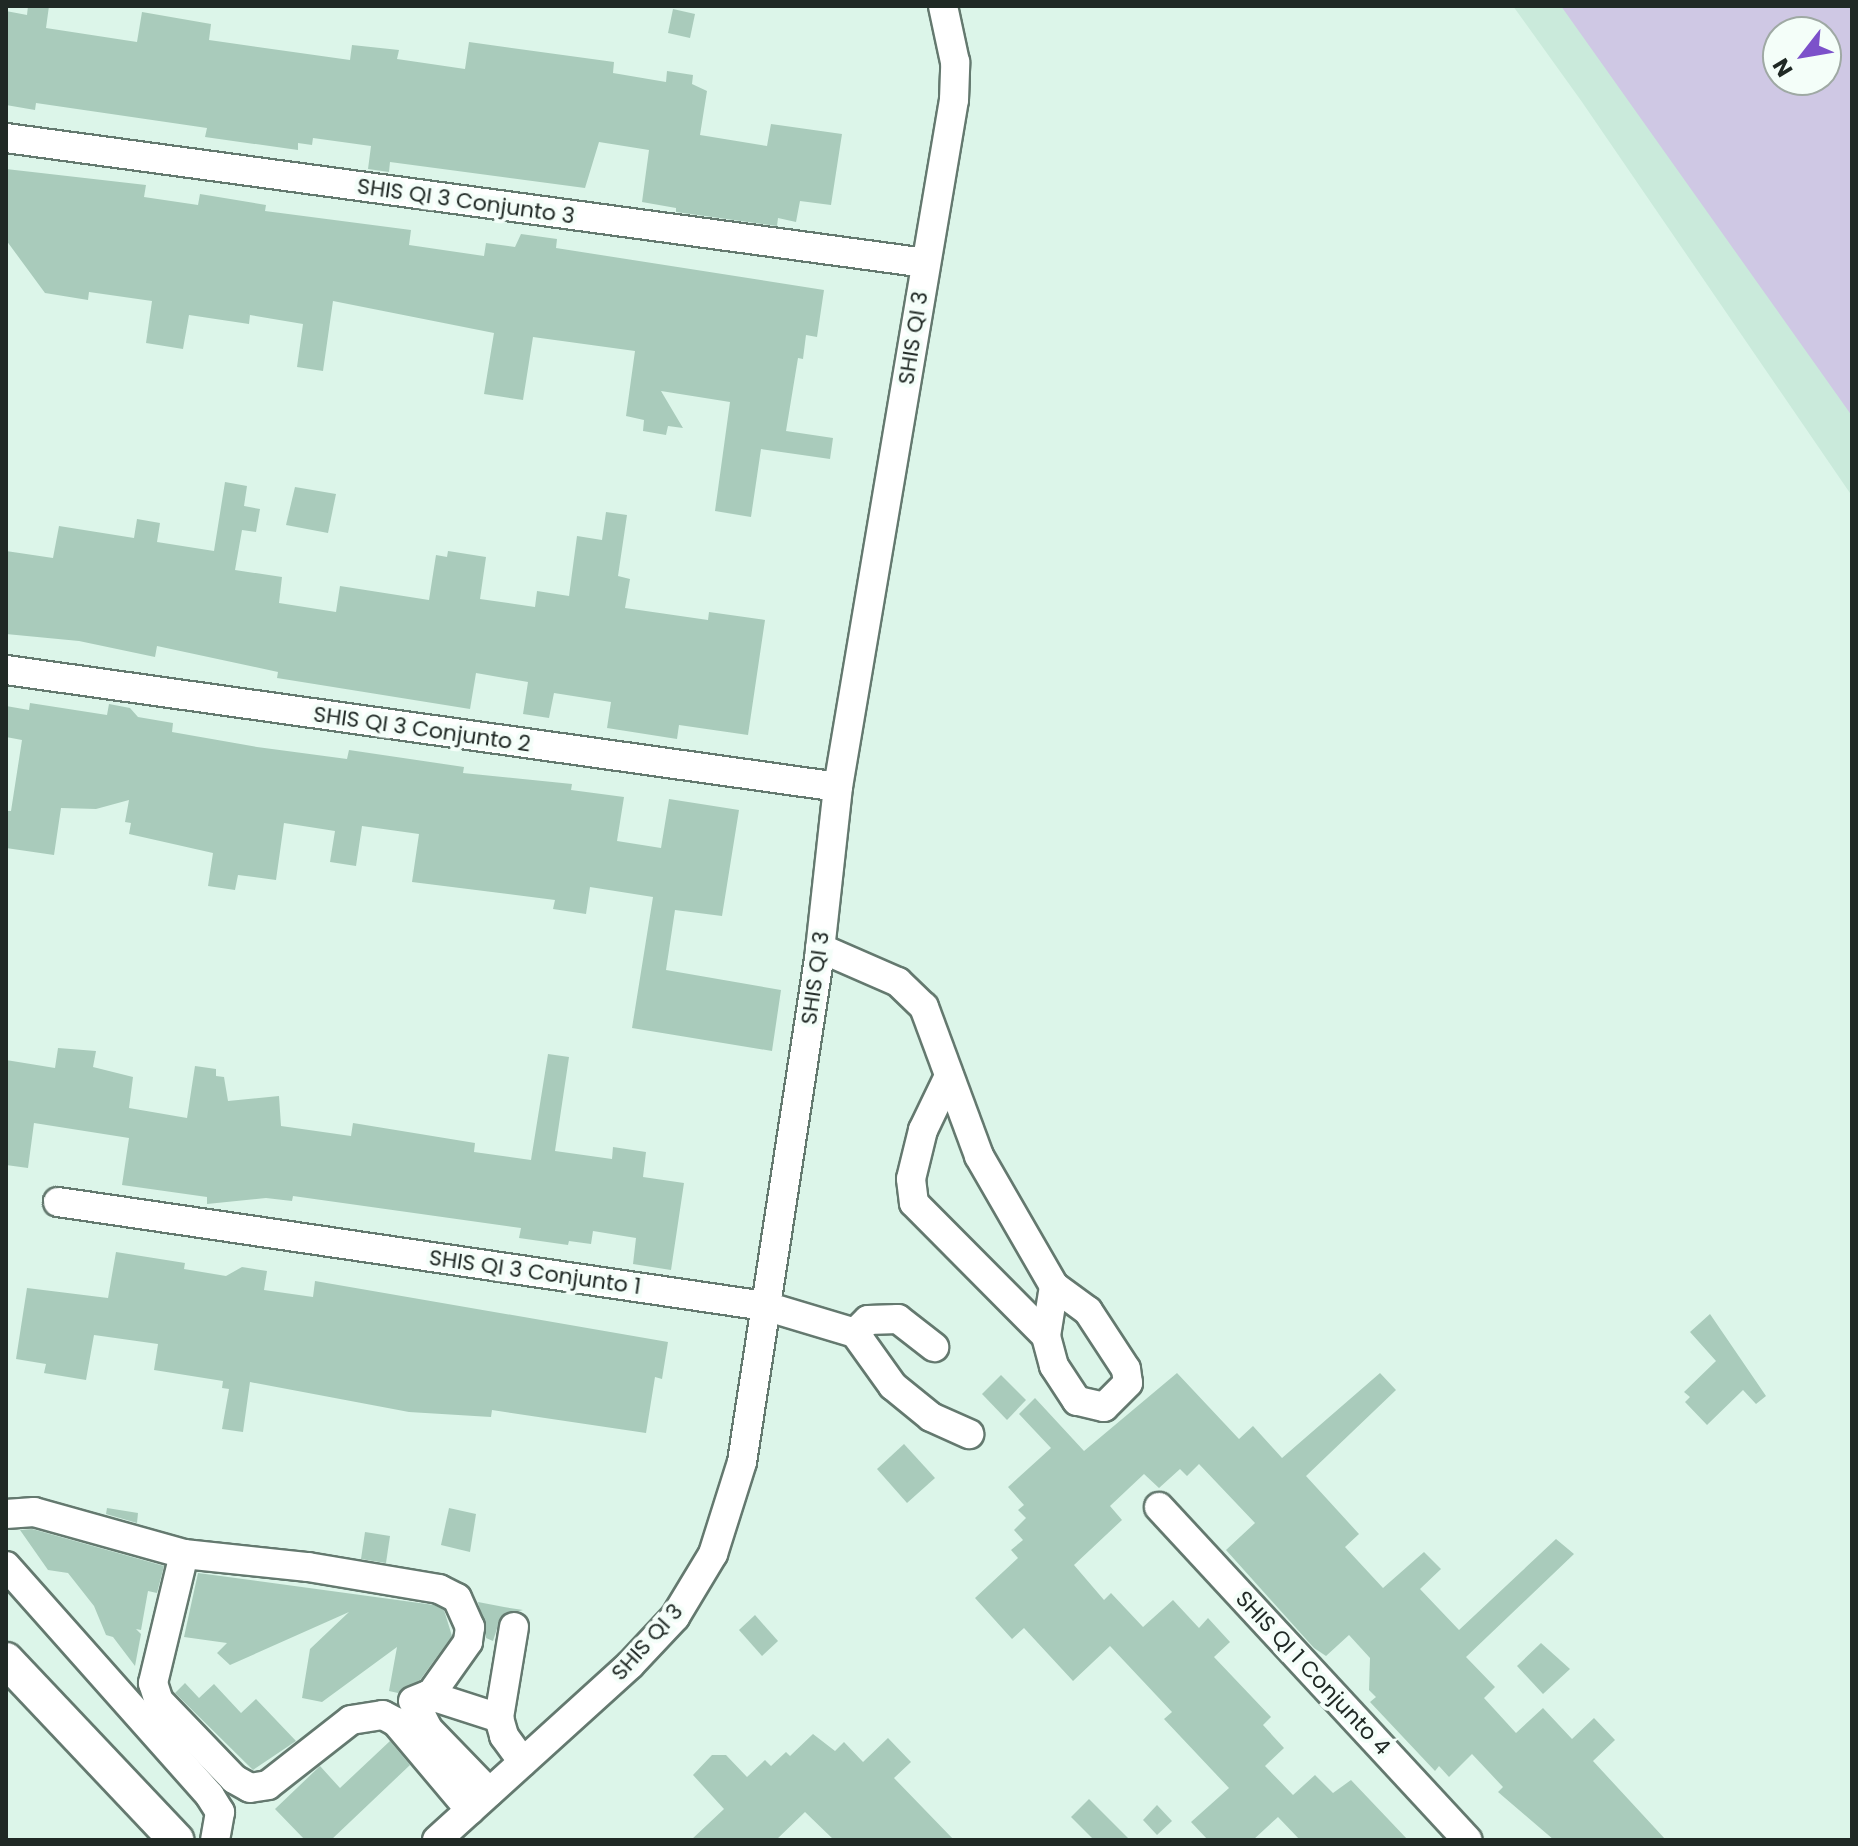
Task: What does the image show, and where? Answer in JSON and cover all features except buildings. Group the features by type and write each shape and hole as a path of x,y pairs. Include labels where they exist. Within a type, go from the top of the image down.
{"main road":[{"path":"6,1660 176,1840"}],"street":[{"name":"SHIS QI 3","path":"437,1840 630,1665 675,1617 713,1554 742,1462 820,948 838,787 954,100 955,62 943,6"},
{"name":"SHIS QI 3 Conjunto 3","path":"6,138 926,263"},
{"name":"SHIS QI 3 Conjunto 2","path":"6,670 838,787"},
{"path":"820,948 859,962 911,992 933,1024 979,1156 1054,1286 1088,1311 1126,1369 1128,1383 1120,1395 1104,1407 1077,1401 1054,1366 1046,1336 1054,1286"},
{"path":"949,1076 923,1130 911,1179 914,1203 1046,1336"},
{"name":"SHIS QI 3 Conjunto 1","path":"58,1202 765,1306 855,1333"},
{"path":"934,1347 898,1319 868,1320 855,1333 893,1386 931,1417 969,1434"},
{"name":"SHIS QI 1 Conjunto 4","path":"1159,1507 1467,1840"},
{"path":"6,1514 34,1512 184,1554 308,1567 439,1589 457,1598 470,1627 468,1642 419,1711 428,1729 479,1801"},
{"path":"184,1554 153,1683 159,1701 234,1779 250,1788 268,1785 351,1720 383,1715 428,1695 499,1718"},
{"path":"6,1566 210,1796 220,1812 215,1840"},
{"path":"514,1627 499,1718 504,1736 523,1762"},
{"path":"383,1715 396,1722 479,1801"}],"shaded area":[{"path":"1513,6 1852,6 1852,496 1582,102"},
{"path":"1561,6 1852,6 1852,416"}]}
